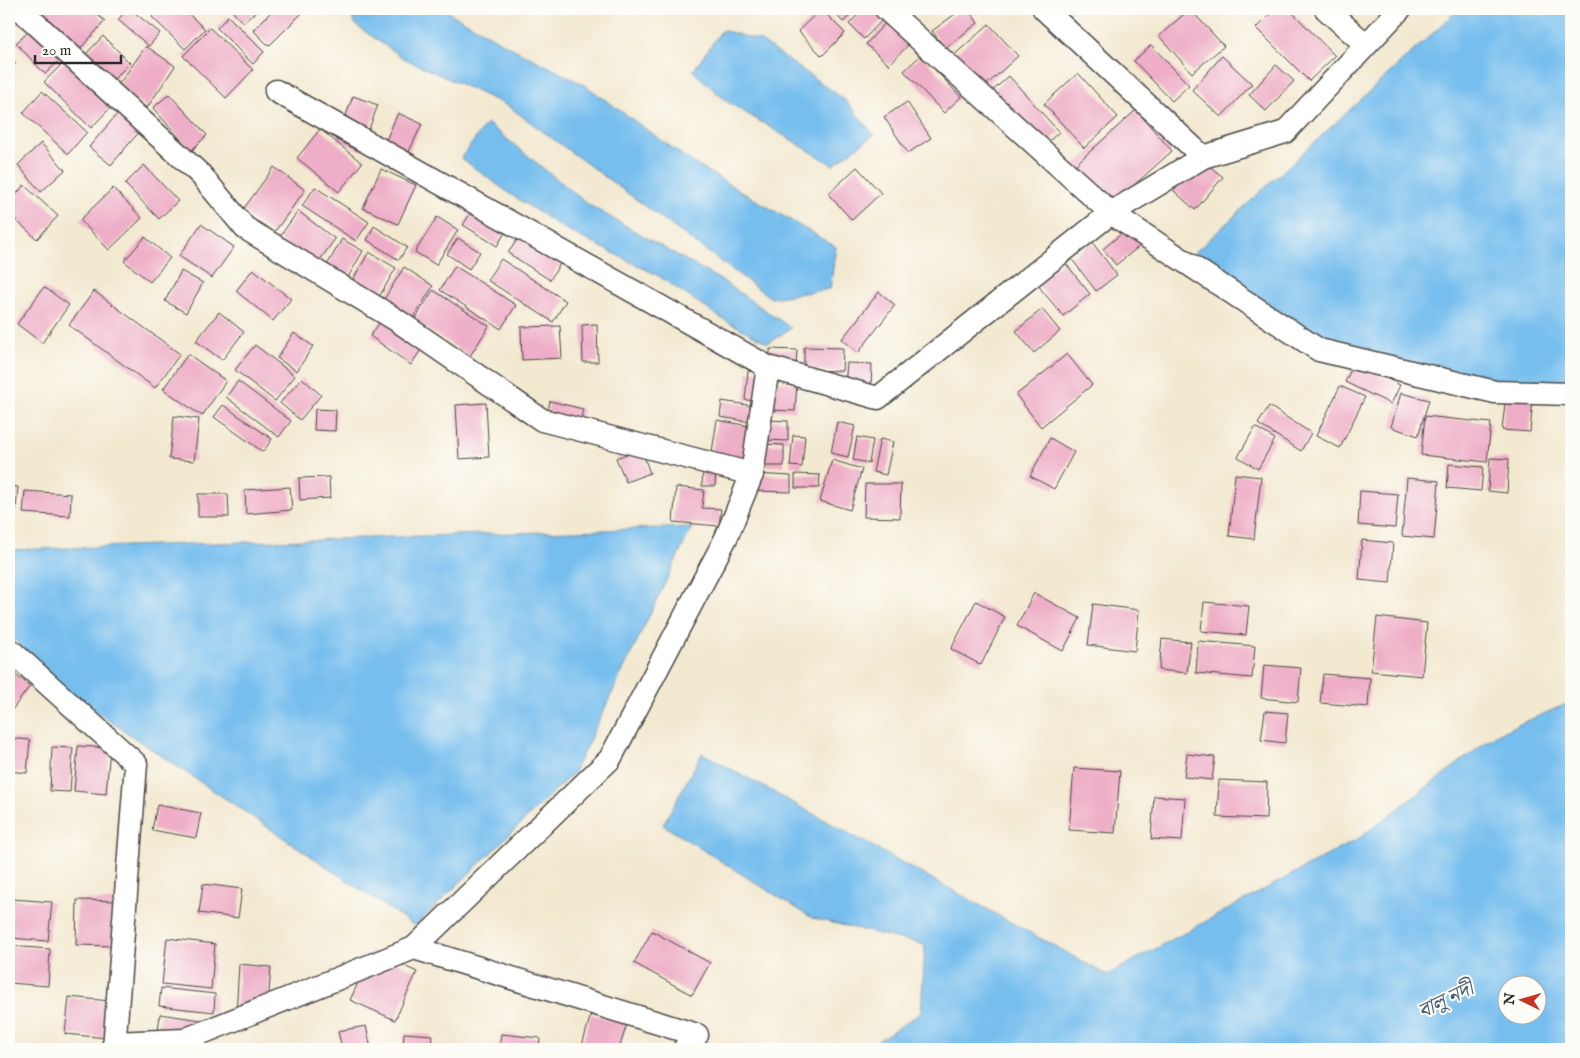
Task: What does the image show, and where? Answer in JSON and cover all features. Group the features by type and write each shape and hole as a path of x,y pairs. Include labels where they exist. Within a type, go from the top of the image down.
{"street":[{"path":"886,9 1111,214 1319,350 1495,392 1571,394"},
{"path":"1044,9 1203,157"},
{"path":"1326,9 1366,45"},
{"path":"276,91 768,367 878,398 1111,214 1203,157 1285,132 1400,9"},
{"path":"18,15 201,175 244,228 395,319 542,420 752,474"},
{"path":"9,649 136,764 114,1046 184,1040 414,948 610,759 726,538 752,474 768,367"},
{"path":"414,948 698,1034 684,1049"}],"water":[{"path":"346,9 443,9 512,48 586,86 693,163 836,247 830,289 771,298 508,106 403,58 357,26"},
{"path":"1459,9 1571,9 1571,390 1517,389 1406,367 1271,316 1190,257"},
{"path":"722,30 761,41 845,100 874,135 833,165 726,101 693,71"},
{"path":"487,123 589,205 724,282 791,328 768,343 721,318 657,275 565,229 510,194 461,158"},
{"path":"692,527 574,772 415,926 59,687 9,634 9,550"},
{"name":"বালু নদী","path":"1571,702 1571,1049 865,1049 921,1013 925,945 812,918 663,825 702,753 1107,975 1361,837 1497,734"}],"building":[{"path":"35,9 90,9 105,21 80,49"},
{"path":"127,9 130,9 160,33 149,46 118,20"},
{"path":"160,9 183,9 205,29 185,49 152,17"},
{"path":"230,9 259,9 243,23"},
{"path":"274,9 306,9 269,46 253,30"},
{"path":"821,9 845,33 822,56 798,31"},
{"path":"830,9 857,9 843,22"},
{"path":"863,9 875,9 884,18 864,39 849,24"},
{"path":"962,9 968,9 978,23 945,48 932,31"},
{"path":"1190,9 1224,46 1192,73 1159,36"},
{"path":"1275,9 1289,9 1335,56 1309,81 1256,28"},
{"path":"228,16 264,52 253,64 217,28"},
{"path":"888,20 912,41 889,65 866,44"},
{"path":"989,24 1018,56 982,89 952,57"},
{"path":"36,25 64,56 45,74 16,43"},
{"path":"210,28 253,70 226,98 183,56"},
{"path":"103,36 130,63 112,81 86,54"},
{"path":"1151,45 1189,85 1172,101 1134,61"},
{"path":"146,46 175,66 147,108 117,87"},
{"path":"921,55 961,97 944,113 904,71"},
{"path":"9,56 16,63 9,70"},
{"path":"1222,56 1252,84 1221,117 1192,90"},
{"path":"66,60 113,105 91,128 44,82"},
{"path":"1276,65 1294,81 1266,111 1249,95"},
{"path":"1078,73 1118,117 1084,148 1044,104"},
{"path":"1009,76 1059,132 1038,151 988,95"},
{"path":"42,91 87,132 68,154 23,113"},
{"path":"169,94 207,135 191,151 153,108"},
{"path":"353,96 378,105 361,150 337,140"},
{"path":"907,102 931,138 908,153 884,117"},
{"path":"1136,110 1172,151 1111,206 1074,166"},
{"path":"118,113 140,131 111,165 89,147"},
{"path":"398,113 422,124 405,160 382,149"},
{"path":"320,129 362,163 339,192 297,158"},
{"path":"41,143 65,170 41,192 18,165"},
{"path":"1201,159 1223,177 1195,210 1174,191"},
{"path":"144,165 178,201 159,219 125,184"},
{"path":"274,167 305,190 273,234 242,211"},
{"path":"857,167 881,193 852,220 828,194"},
{"path":"381,169 416,185 398,224 363,208"},
{"path":"24,185 58,216 37,239 9,214 9,203"},
{"path":"315,187 369,222 356,241 302,206"},
{"path":"113,188 142,218 109,250 80,220"},
{"path":"477,203 510,224 497,246 463,225"},
{"path":"298,211 335,239 315,267 278,239"},
{"path":"437,217 458,230 436,265 415,252"},
{"path":"201,224 234,247 212,278 179,256"},
{"path":"374,226 407,247 399,260 367,240"},
{"path":"1128,228 1142,244 1116,265 1103,249"},
{"path":"523,231 564,257 550,280 508,253"},
{"path":"145,237 170,258 150,282 124,261"},
{"path":"458,238 480,252 469,269 447,254"},
{"path":"342,239 363,251 347,279 326,267"},
{"path":"1092,242 1117,275 1096,291 1071,258"},
{"path":"369,252 396,268 379,297 352,281"},
{"path":"501,259 566,301 553,322 487,280"},
{"path":"1064,261 1090,294 1063,316 1036,283"},
{"path":"455,266 516,305 501,329 440,290"},
{"path":"404,267 433,286 412,320 383,301"},
{"path":"253,269 291,299 273,321 236,291"},
{"path":"181,271 203,283 186,313 165,301"},
{"path":"44,287 69,305 42,343 17,324"},
{"path":"433,290 489,326 470,356 414,321"},
{"path":"94,291 180,354 155,388 69,325"},
{"path":"879,292 895,305 858,353 842,339"},
{"path":"1042,309 1060,331 1034,353 1016,331"},
{"path":"219,312 244,332 222,360 196,341"},
{"path":"384,317 424,345 411,365 370,336"},
{"path":"597,324 598,362 583,362 582,325"},
{"path":"560,326 562,358 522,360 521,327"},
{"path":"294,333 313,346 297,371 277,358"},
{"path":"255,345 295,376 275,401 235,370"},
{"path":"804,347 843,348 842,371 804,370"},
{"path":"770,349 797,350 796,367 770,366"},
{"path":"188,354 226,381 202,416 163,389"},
{"path":"1067,354 1092,385 1041,427 1016,395"},
{"path":"847,363 872,364 871,388 845,386"},
{"path":"1354,363 1400,385 1391,404 1345,382"},
{"path":"748,371 763,372 760,401 745,400"},
{"path":"302,378 321,395 300,420 280,403"},
{"path":"238,381 291,421 279,437 226,397"},
{"path":"774,381 797,383 795,411 772,410"},
{"path":"1340,386 1365,397 1340,448 1316,436"},
{"path":"1401,393 1429,400 1418,436 1391,427"},
{"path":"1506,395 1533,398 1530,432 1502,430"},
{"path":"550,401 583,409 579,427 546,420"},
{"path":"722,401 760,407 757,423 720,417"},
{"path":"486,403 489,457 459,459 456,405"},
{"path":"223,405 272,439 263,452 214,417"},
{"path":"1269,406 1311,433 1301,451 1258,424"},
{"path":"315,409 336,410 335,431 314,430"},
{"path":"174,416 199,419 194,461 169,459"},
{"path":"1425,416 1491,423 1487,462 1421,455"},
{"path":"717,420 755,427 749,465 711,458"},
{"path":"768,420 788,421 788,441 768,440"},
{"path":"837,422 855,426 848,457 831,453"},
{"path":"1255,427 1275,439 1258,469 1238,457"},
{"path":"793,435 805,436 802,467 790,466"},
{"path":"857,437 873,440 869,463 853,460"},
{"path":"1050,438 1074,452 1054,489 1030,476"},
{"path":"880,439 893,442 886,475 873,472"},
{"path":"759,444 784,445 784,466 759,466"},
{"path":"641,449 650,473 626,482 616,458"},
{"path":"1490,458 1509,459 1507,493 1488,491"},
{"path":"832,460 862,469 850,510 820,501"},
{"path":"1449,464 1483,467 1481,491 1447,488"},
{"path":"703,468 716,468 715,486 702,486"},
{"path":"755,474 791,476 791,492 754,491"},
{"path":"795,474 820,475 819,488 795,488"},
{"path":"1235,474 1261,477 1254,539 1229,536"},
{"path":"329,477 330,498 300,500 299,478"},
{"path":"1407,478 1439,481 1434,539 1402,536"},
{"path":"865,484 901,484 900,518 864,517"},
{"path":"9,486 18,487 16,510 9,510"},
{"path":"290,487 292,510 246,514 245,490"},
{"path":"676,487 704,490 702,508 721,509 719,526 673,522"},
{"path":"25,491 71,494 70,516 23,513"},
{"path":"1360,491 1398,494 1395,528 1358,525"},
{"path":"198,494 228,494 229,517 198,517"},
{"path":"1362,540 1393,543 1390,583 1359,580"},
{"path":"1034,593 1080,618 1063,651 1017,626"},
{"path":"976,601 1005,617 981,665 951,649"},
{"path":"1204,602 1249,606 1246,635 1201,631"},
{"path":"1093,604 1139,610 1135,651 1088,645"},
{"path":"1377,617 1427,623 1422,676 1371,671"},
{"path":"1162,639 1191,642 1187,673 1159,670"},
{"path":"1198,641 1255,646 1252,678 1196,673"},
{"path":"1264,665 1301,668 1298,702 1261,698"},
{"path":"9,670 30,686 9,714"},
{"path":"1323,674 1370,678 1368,707 1320,703"},
{"path":"1265,711 1288,713 1285,743 1261,740"},
{"path":"9,738 30,740 27,773 9,771"},
{"path":"78,746 110,748 106,794 74,791"},
{"path":"52,747 73,748 70,792 50,791"},
{"path":"1187,754 1215,757 1212,780 1184,777"},
{"path":"1074,768 1120,771 1115,833 1069,830"},
{"path":"1219,780 1267,782 1266,819 1217,817"},
{"path":"1154,796 1185,798 1182,841 1151,839"},
{"path":"157,805 201,813 196,838 152,830"},
{"path":"203,884 242,889 238,918 199,913"},
{"path":"13,899 52,902 48,941 10,938"},
{"path":"77,900 118,901 116,946 76,945"},
{"path":"652,931 710,963 692,995 634,963"},
{"path":"167,938 215,944 211,989 162,984"},
{"path":"10,946 50,949 48,986 9,983"},
{"path":"373,951 417,972 395,1020 350,1000"},
{"path":"239,964 271,967 267,1017 236,1015"},
{"path":"161,988 215,994 214,1012 159,1006"},
{"path":"69,997 110,1001 107,1038 65,1034"},
{"path":"160,1014 208,1021 205,1039 158,1032"},
{"path":"591,1014 627,1024 619,1049 581,1049"},
{"path":"366,1026 371,1049 342,1049 338,1031"},
{"path":"404,1033 432,1035 431,1049 403,1049"},
{"path":"501,1034 540,1038 539,1049 499,1049"},
{"path":"701,1041 716,1049 697,1049"}]}
